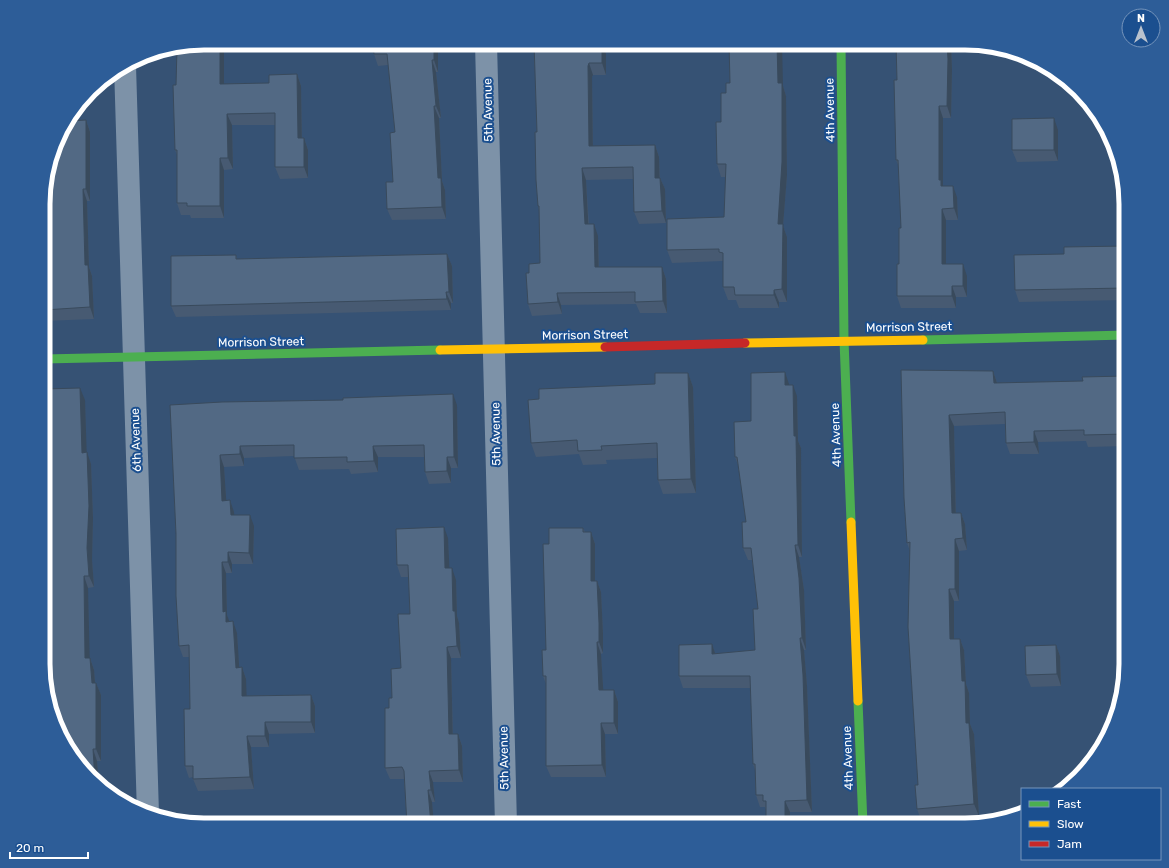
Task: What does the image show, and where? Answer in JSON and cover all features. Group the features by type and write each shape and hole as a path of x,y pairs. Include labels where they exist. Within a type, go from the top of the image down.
{"street":[{"name":"5th Avenue","path":"486,50 506,818"},
{"name":"4th Avenue","path":"841,50 844,340 863,818"},
{"name":"6th Avenue","path":"125,72 148,807"},
{"name":"Morrison Street","path":"50,359 1119,334"}],"building":[{"path":"194,50 220,50 220,84 269,83 269,75 297,74 298,138 304,138 304,167 275,167 275,113 227,114 228,158 220,158 220,206 187,206 187,203 177,203 177,150 175,150 173,85 176,85 177,52"},
{"path":"374,50 434,50 434,60 432,60 436,106 434,106 438,178 441,178 442,207 387,209 386,182 393,182 390,133 395,132 387,54 374,54"},
{"path":"534,50 602,50 602,63 589,63 588,66 589,146 655,145 655,178 660,178 662,211 634,212 633,167 582,168 585,224 594,224 595,267 662,267 663,301 635,302 635,292 557,293 558,302 528,304 526,273 529,273 529,264 540,263 539,206 536,180 535,132 537,132"},
{"path":"729,50 777,50 778,83 782,83 782,162 778,224 783,224 782,289 774,290 774,295 735,295 734,287 723,287 723,253 719,252 719,249 667,250 667,219 724,217 726,164 717,164 716,122 721,122 721,93 726,93 726,83 730,83"},
{"path":"896,50 947,50 947,106 939,106 939,180 941,180 941,186 953,186 954,208 942,209 942,264 963,264 963,286 952,286 952,296 897,296 899,228 901,228 898,160 896,160 894,80 897,80"},
{"path":"1054,118 1054,150 1012,150 1012,119"},
{"path":"86,120 86,189 83,189 85,265 88,265 90,307 50,310 51,184 58,154 75,121"},
{"path":"1119,246 1119,288 1015,290 1014,255 1064,254 1064,247"},
{"path":"447,254 449,292 446,292 447,299 171,306 171,256 236,255 236,259"},
{"path":"901,370 993,371 994,383 1083,381 1082,377 1119,376 1119,434 1084,435 1084,430 1034,431 1034,442 1006,443 1005,412 949,415 952,513 961,513 963,538 955,539 955,589 949,589 950,639 960,639 962,681 965,681 966,723 969,723 974,804 917,809 915,785 918,785 908,627 910,542 907,543 904,498"},
{"path":"785,372 785,385 793,385 794,436 796,436 798,545 795,545 799,578 802,638 800,638 803,675 807,800 785,801 785,818 766,818 766,801 763,801 763,795 756,795 755,764 753,764 750,676 679,676 679,645 712,644 712,654 755,650 753,609 758,609 751,548 743,548 742,522 746,522 737,457 735,457 734,422 751,421 751,373"},
{"path":"655,373 688,373 691,479 658,480 657,443 601,446 602,450 578,451 577,440 531,443 528,400 539,399 539,389 655,384"},
{"path":"80,388 82,453 87,452 89,506 87,548 89,576 84,576 85,658 90,658 92,683 96,683 96,749 93,749 95,773 76,750 66,732 58,714 51,684 50,389"},
{"path":"453,394 454,457 447,457 447,471 425,472 424,445 373,446 374,461 347,462 347,457 294,458 294,445 240,446 240,454 220,455 222,501 230,500 231,515 250,515 249,553 228,552 228,562 222,562 223,612 226,611 226,622 233,621 236,668 242,667 242,696 311,695 311,722 265,722 265,736 247,736 250,777 193,779 193,766 185,766 184,709 190,709 189,645 179,646 170,405 222,402 343,400 343,398"},
{"path":"444,527 445,568 452,568 453,611 455,611 457,646 447,647 449,734 458,734 459,770 429,771 431,790 428,790 430,818 407,818 404,771 402,767 385,768 385,708 389,708 389,698 392,698 391,669 401,668 398,614 410,614 408,565 397,565 396,529"},
{"path":"549,528 583,528 583,532 591,532 591,581 597,581 599,623 599,642 597,642 599,690 614,690 614,723 601,723 602,765 546,766 546,676 543,676 542,650 546,650 543,544 549,544"},
{"path":"1056,645 1057,674 1026,675 1025,646"}],"traffic: fast":[{"path":"841,50 844,340 851,522"},
{"path":"923,340 1119,335"},
{"path":"50,359 440,350"},
{"path":"858,701 863,818"}],"traffic: slow":[{"path":"745,343 923,340"},
{"path":"440,350 605,347"},
{"path":"851,522 858,701"}],"traffic: jam":[{"path":"605,347 745,343"}]}
